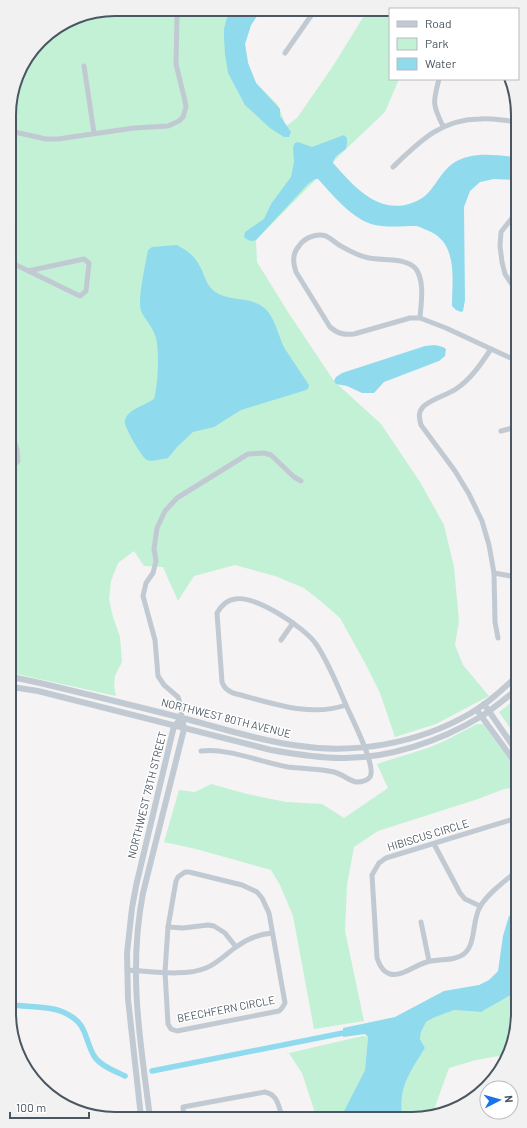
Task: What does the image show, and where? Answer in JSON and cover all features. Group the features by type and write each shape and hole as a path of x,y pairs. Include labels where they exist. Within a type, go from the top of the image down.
{"street":[{"path":"16,132 46,139 58,139 134,128 168,126 180,121 185,112 185,100 176,64 177,16"},
{"path":"285,53 311,16"},
{"path":"84,66 94,133"},
{"path":"440,80 434,101 436,112 443,126"},
{"path":"393,167 428,135 443,126 481,118 511,120"},
{"path":"511,219 501,232 500,246 505,274 511,283"},
{"path":"420,318 420,278 416,270 410,264 403,261 369,258 353,253 326,236 316,235 309,237 302,241 297,248 293,264 296,272 330,328 336,333 345,335 354,334 410,318 420,318 446,328 511,358"},
{"path":"16,265 28,271 80,296 86,291 89,263 84,259 28,271"},
{"path":"491,349 469,378 458,388 428,402 422,408 419,416 421,425 455,471 479,514 494,573 494,622 498,638"},
{"path":"501,430 511,428"},
{"path":"16,446 18,461 16,464"},
{"path":"182,718 178,697 164,685 158,676 155,640 143,596 146,583 153,573 156,561 154,549 157,528 165,510 177,498 248,454 264,453 271,455 294,478 301,482"},
{"path":"494,573 511,576"},
{"path":"201,751 219,750 288,767 328,770 341,774 356,782 366,780 370,777 372,772 365,747 324,658 315,643 281,615 250,599 234,599 226,602 216,613 222,682 223,686 227,690 233,693 302,709 329,710 346,706"},
{"path":"281,640 292,623"},
{"name":"NORTHWEST 80TH AVENUE","path":"16,678 182,718 272,742 318,748 342,749 388,744 412,738 436,729 484,704 511,681"},
{"name":"NORTHWEST 80TH AVENUE","path":"16,688 38,691 184,729 291,754 342,758 368,756 414,746 439,737 482,716 511,693"},
{"path":"484,704 511,743"},
{"path":"476,709 511,757"},
{"name":"NORTHWEST 78TH STREET","path":"140,1112 130,1029 127,970 132,908 174,726 182,718"},
{"name":"NORTHWEST 78TH STREET","path":"149,1112 138,1028 136,945 143,893 184,729 182,718"},
{"name":"HIBISCUS CIRCLE","path":"511,820 386,858 379,863 372,875 377,958 379,965 389,974 396,974 429,961 458,957 470,946 474,923 480,906 511,876"},
{"path":"434,844 460,893 465,899 480,906"},
{"name":"BEECHFERN CIRCLE","path":"189,872 242,885 257,892 262,898 269,913 285,1003 279,1011 177,1031 171,1029 168,1024 165,972 168,926 176,881 181,874 189,872"},
{"path":"421,922 429,961"},
{"path":"168,926 183,928 214,926 225,933 236,946"},
{"path":"127,970 165,972 199,971 218,962 236,946 260,934 272,933"},
{"path":"184,1112 183,1106 265,1092 272,1094 276,1098 281,1112"}],"green space":[{"path":"115,16 257,16 251,25 245,44 248,63 256,83 278,105 286,126 297,118 333,66 364,16 389,16 389,80 399,80 385,112 346,149 256,240 257,262 334,381 381,424 420,482 444,525 454,567 459,621 455,645 463,665 489,696 436,724 395,737 380,693 340,618 304,588 275,576 235,565 194,576 178,601 163,567 144,566 134,551 118,563 111,581 109,599 120,637 122,662 115,676 114,686 116,696 16,674 16,109 19,89 26,71 36,55 50,41 65,29 89,19"},
{"path":"511,703 511,729 499,712"},
{"path":"477,724 483,724 511,762 511,788 378,831 354,847 347,885 345,931 364,1021 314,1029 293,916 280,885 271,870 196,849 164,842 179,790 195,792 211,784 247,794 286,802 322,804 344,818 388,788 377,764 433,746"},
{"path":"511,995 511,1019 508,1039 501,1056 476,1060 449,1068 434,1110 402,1112 402,1096 404,1087 410,1072 425,1048 420,1039 421,1032 426,1022 454,1010 481,1012"},
{"path":"363,1036 368,1037 365,1070 344,1112 315,1112 302,1073 289,1053"}],"water":[{"path":"227,16 257,16 251,25 245,44 248,63 256,83 280,109 280,116 291,132 289,137 284,137 270,128 245,105 228,73 225,54 224,29"},
{"path":"344,135 347,138 346,149 336,157 333,163 364,194 383,204 394,206 405,205 422,198 427,194 448,167 459,160 467,157 482,155 511,156 511,180 494,179 480,182 470,191 464,207 465,300 463,311 461,312 456,310 452,306 452,264 446,245 440,238 431,232 416,226 382,226 371,224 356,216 318,179 315,179 308,184 256,240 250,241 244,237 245,232 264,219 271,204 291,177 294,162 293,147 295,143 298,142 312,147"},
{"path":"177,245 195,258 206,281 214,291 226,297 251,301 263,307 267,311 271,316 285,349 309,385 308,389 241,410 214,427 193,432 168,458 149,461 138,449 128,431 125,422 126,417 132,411 154,399 157,385 157,340 152,328 141,311 141,290 148,250 152,247"},
{"path":"435,345 446,349 445,356 439,361 384,382 374,393 362,393 347,386 336,384 334,381 336,377 342,373 425,346"},
{"path":"509,916 511,916 511,995 481,1012 454,1010 426,1022 421,1032 420,1039 425,1048 410,1072 404,1087 402,1096 402,1112 344,1112 365,1070 368,1037 365,1034 343,1037 343,1028 395,1017 444,991 479,985 489,980 498,971 503,936"}],"waterway":[{"path":"16,1005 41,1007 62,1011 67,1014 82,1027 95,1058 107,1067 125,1076"},
{"path":"152,1071 343,1033"}]}
